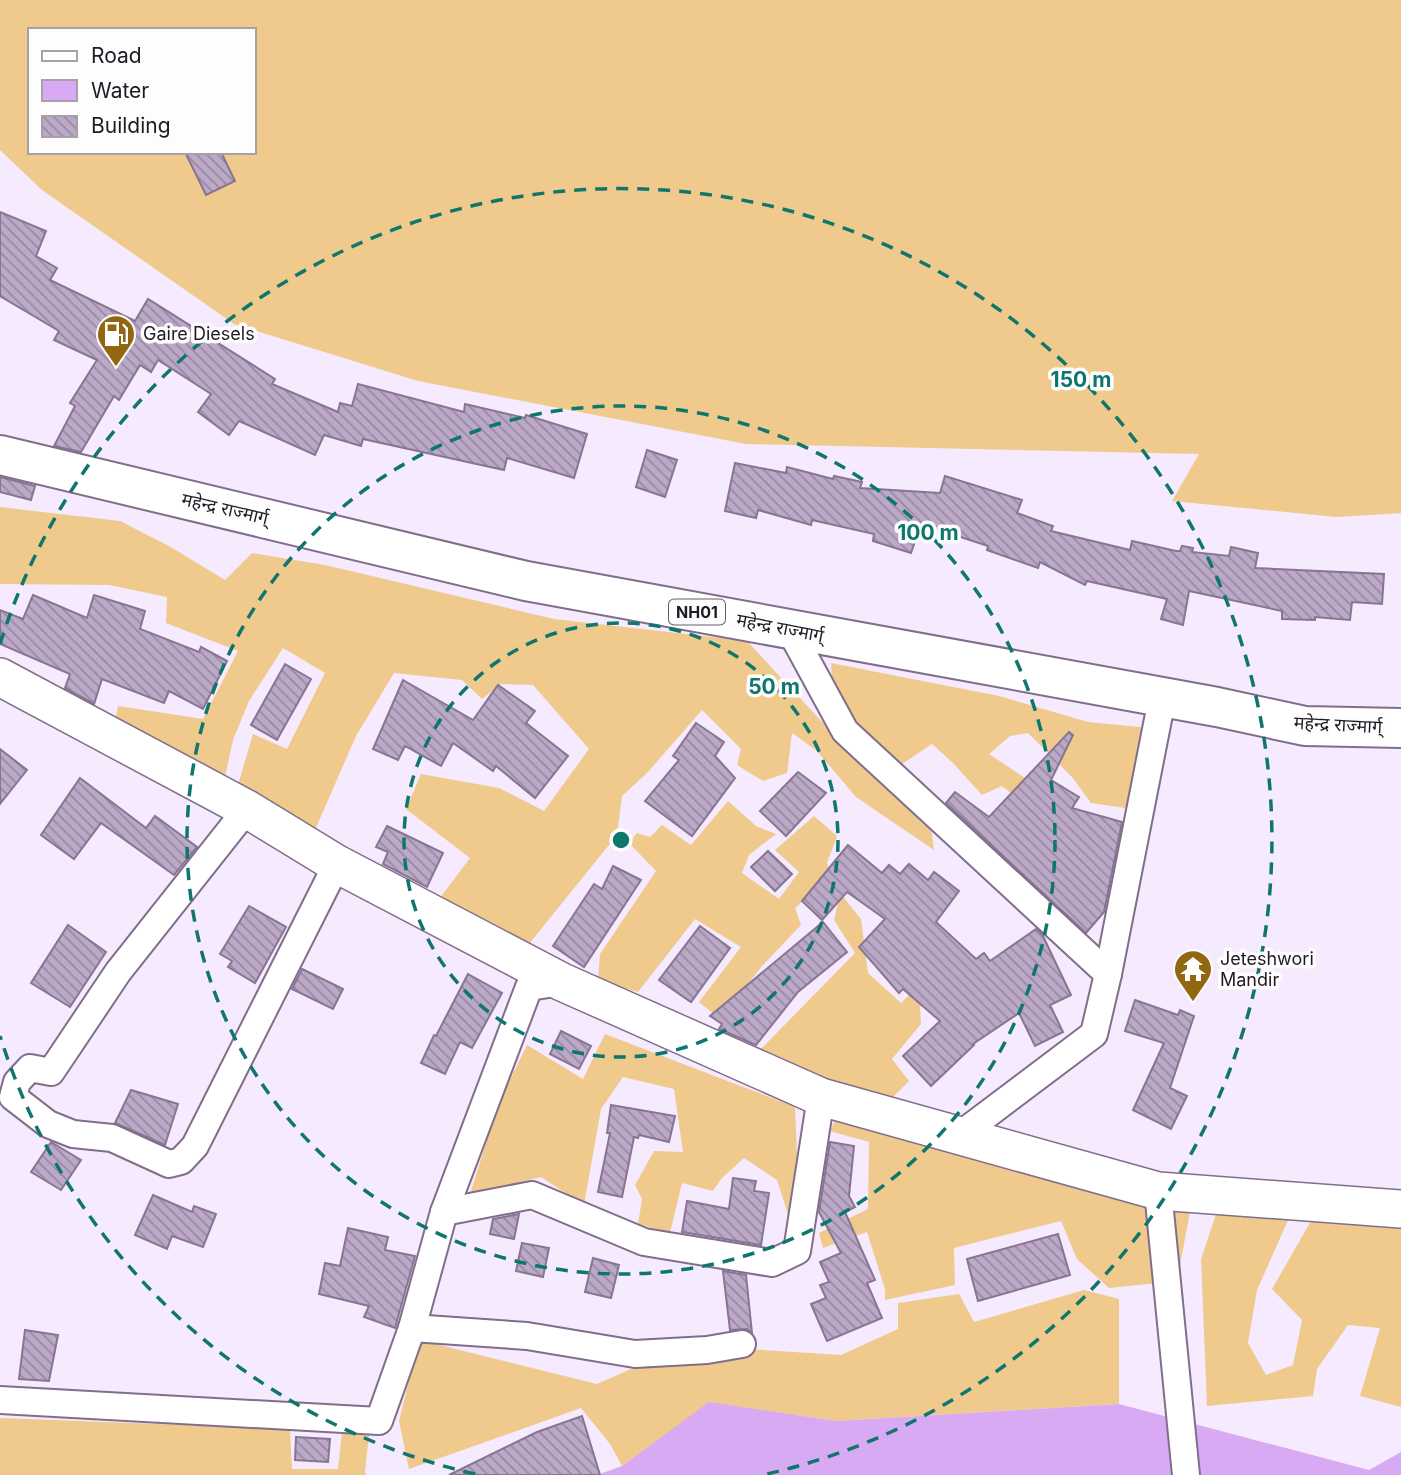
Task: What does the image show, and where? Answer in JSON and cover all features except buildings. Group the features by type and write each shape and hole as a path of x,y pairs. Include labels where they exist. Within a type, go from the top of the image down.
{"highway":[{"name":"महेन्द्र राज्मार्ग्","path":"0,456 526,580 1217,707 1305,726 1401,728"}],"street":[{"path":"790,630 845,731 1108,974"},
{"path":"0,677 247,809 337,864 562,982 821,1097 1158,1191 1401,1209"},
{"path":"960,1135 1094,1034 1162,699"},
{"path":"247,809 118,972 51,1072 30,1068 17,1082 13,1097 48,1124 73,1133 112,1138 169,1164 181,1161 195,1146 337,864"},
{"path":"0,1400 379,1421 412,1328 444,1212 529,987 562,982"},
{"path":"444,1212 532,1195 644,1242 772,1263 797,1251 821,1097"},
{"path":"1158,1191 1186,1475"},
{"path":"412,1328 527,1336 635,1354 707,1350 742,1344"}],"shaded area":[{"path":"0,0 1401,0 1401,513 1337,517 1172,501 1199,454 746,444 418,381 234,324 42,190 0,150"},
{"path":"0,507 120,521 169,546 225,580 252,553 325,565 554,619 747,641 825,725 931,828 934,850 856,797 817,751 792,733 787,773 763,781 737,765 741,749 702,710 648,772 622,796 617,835 529,944 440,898 470,858 406,809 421,774 499,788 544,811 589,749 533,685 501,684 482,699 462,680 394,673 356,736 315,830 237,788 253,734 287,749 325,673 283,648 249,701 233,740 225,777 114,727 118,706 203,719 238,651 166,623 167,597 109,585 0,584"},
{"path":"831,663 999,696 1088,722 1150,728 1132,809 1091,803 1072,777 1028,733 1010,736 989,754 1025,778 1047,788 1022,802 1002,786 982,795 932,744 896,768 833,695"},
{"path":"728,801 756,826 776,834 749,855 742,873 779,899 799,872 775,850 814,816 837,836 827,863 836,888 861,919 868,973 901,1003 912,992 941,993 920,1007 921,1024 892,1059 909,1081 884,1106 826,1078 757,1053 855,953 834,920 838,903 817,889 795,908 801,925 762,966 720,1019 699,1002 741,947 695,919 638,992 598,980 600,954 656,871 629,843 637,833 650,837 662,825 691,845"},
{"path":"605,1034 795,1107 798,1181 788,1214 777,1180 744,1158 721,1179 713,1191 682,1183 670,1233 638,1224 642,1199 635,1185 654,1151 683,1152 674,1089 623,1077 601,1109 584,1205 541,1177 470,1194 499,1102 527,1045 583,1079"},
{"path":"838,1114 969,1148 1190,1212 1177,1281 1109,1288 1077,1259 1061,1221 954,1248 955,1285 885,1300 885,1289 867,1232 823,1248 819,1233 868,1209 869,1142 830,1131"},
{"path":"1216,1214 1289,1218 1257,1290 1248,1343 1266,1375 1293,1365 1302,1320 1272,1289 1311,1221 1401,1222 1401,1407 1360,1396 1380,1328 1348,1325 1317,1369 1313,1396 1207,1406 1201,1259"},
{"path":"1084,1290 1119,1299 1119,1404 836,1421 709,1403 622,1466 610,1444 581,1408 409,1469 399,1421 419,1340 597,1384 631,1369 748,1349 841,1355 898,1329 898,1303 959,1294 974,1322"},
{"path":"0,1418 290,1429 292,1469 338,1469 342,1432 369,1435 366,1475 0,1475"}],"water":[{"path":"709,1402 836,1421 1119,1404 1369,1470 1401,1452 1401,1475 597,1475 622,1466"}],"place":[{"name":"Gaire Diesels","path":"116,368"},
{"name":"Jeteshwori Mandir","path":"1193,1003"}]}
